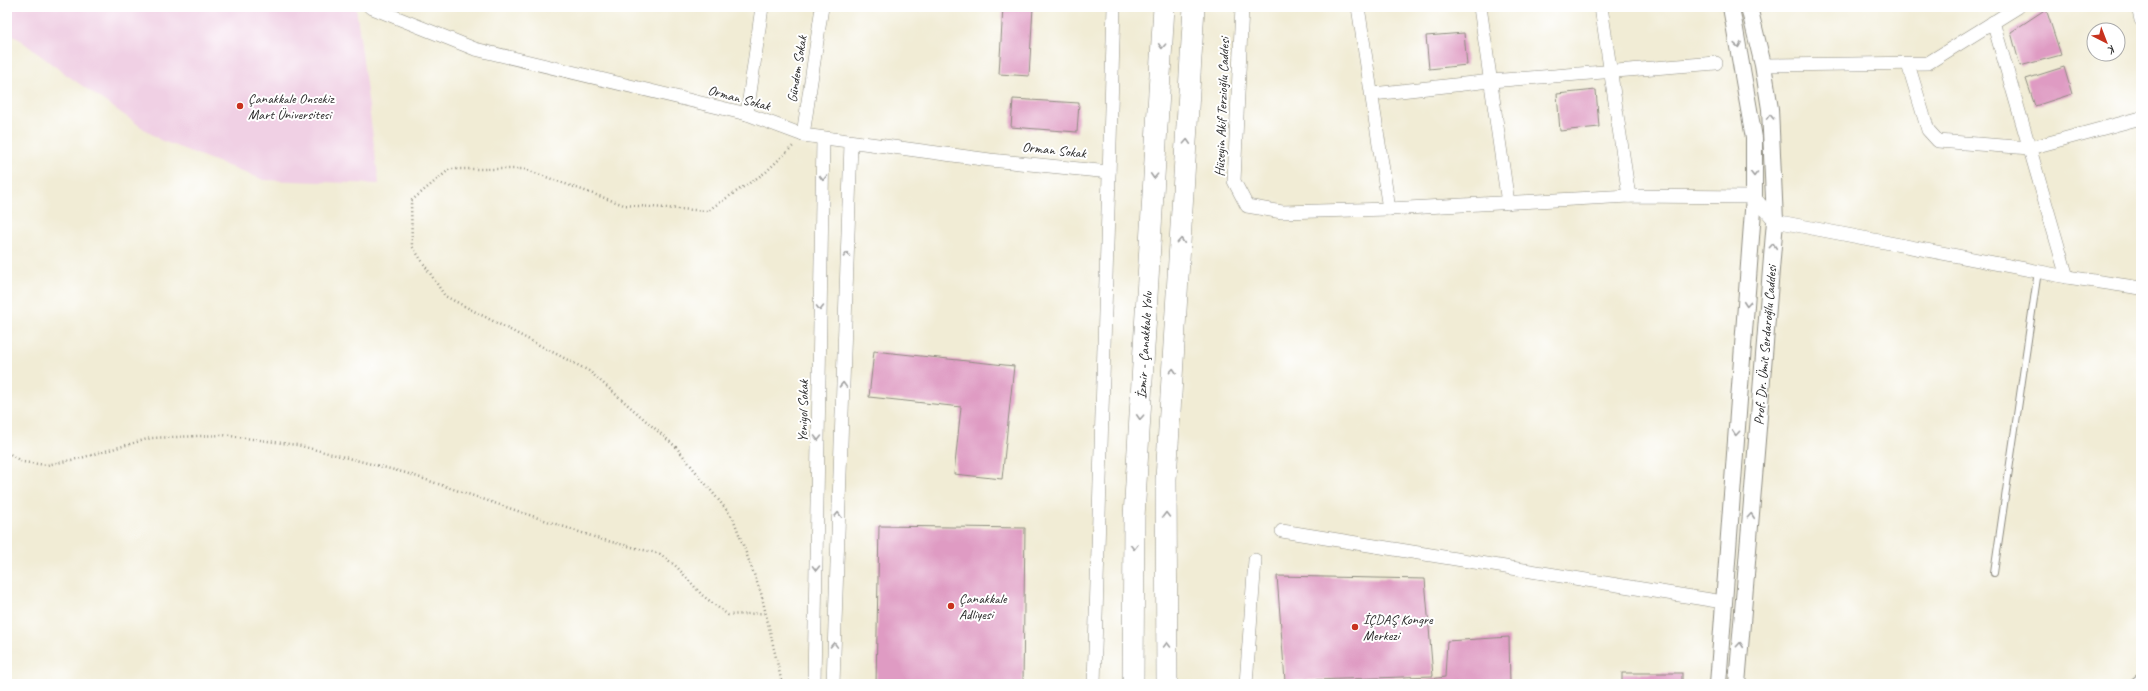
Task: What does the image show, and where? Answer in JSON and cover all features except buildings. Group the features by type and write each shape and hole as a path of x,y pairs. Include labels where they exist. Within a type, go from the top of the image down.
{"highway":[{"name":"İzmir - Çanakkale Yolu","path":"1133,684 1134,517 1164,7"},
{"path":"1167,684 1166,479 1194,7"}],"street":[{"name":"Orman Sokak","path":"370,7 475,49 746,114 803,135 851,143 990,160 1109,172"},
{"path":"746,114 762,7"},
{"name":"Gündem Sokak","path":"803,135 822,7"},
{"path":"1094,684 1114,7"},
{"name":"Hüseyin Akif Terzioğlu Caddesi","path":"1242,7 1234,181 1247,206 1282,212 1389,209"},
{"path":"1358,7 1373,94 1389,209 1629,196 1754,197 1775,221 2067,277 2141,288"},
{"path":"1480,7 1508,203"},
{"path":"1601,7 1629,196"},
{"name":"Prof. Dr. Ümit Serdaroğlu Caddesi","path":"1718,684 1754,197 1754,138 1731,7"},
{"name":"Prof. Dr. Ümit Serdaroğlu Caddesi","path":"1737,684 1775,221 1770,109 1763,66 1750,7"},
{"path":"1763,66 1928,63 2018,7"},
{"path":"2138,7 2141,20"},
{"path":"1993,22 2067,277"},
{"path":"1373,94 1491,82 1716,63"},
{"path":"1908,64 1928,130 1938,141 2030,148 2141,118"},
{"name":"Yeniyol Sokak","path":"814,684 823,139"},
{"path":"833,684 851,143"},
{"path":"1282,531 1723,602"},
{"path":"1246,684 1255,560"}],"lane":[{"path":"1994,573 2038,271"},
{"path":"2131,684 2141,676"}],"path":[{"path":"780,684 781,679 761,593 733,518 676,447 589,371 445,296 412,246 411,201 450,168 524,169 624,205 706,211 766,172 803,135"},
{"path":"7,452 22,462 47,465 81,458 151,438 223,435 297,445 406,473 600,539 660,554 677,567 702,595 728,615 766,613"}],"shaded area":[{"name":"Çanakkale Onsekiz Mart Üniversitesi","path":"7,7 356,7 379,184 264,180 160,140 61,71 7,30"}],"place":[{"name":"Çanakkale Onsekiz Mart Üniversitesi","path":"240,106"},
{"name":"Çanakkale Adliyesi","path":"951,606"},
{"name":"İÇDAŞ Kongre Merkezi","path":"1355,627"}]}
